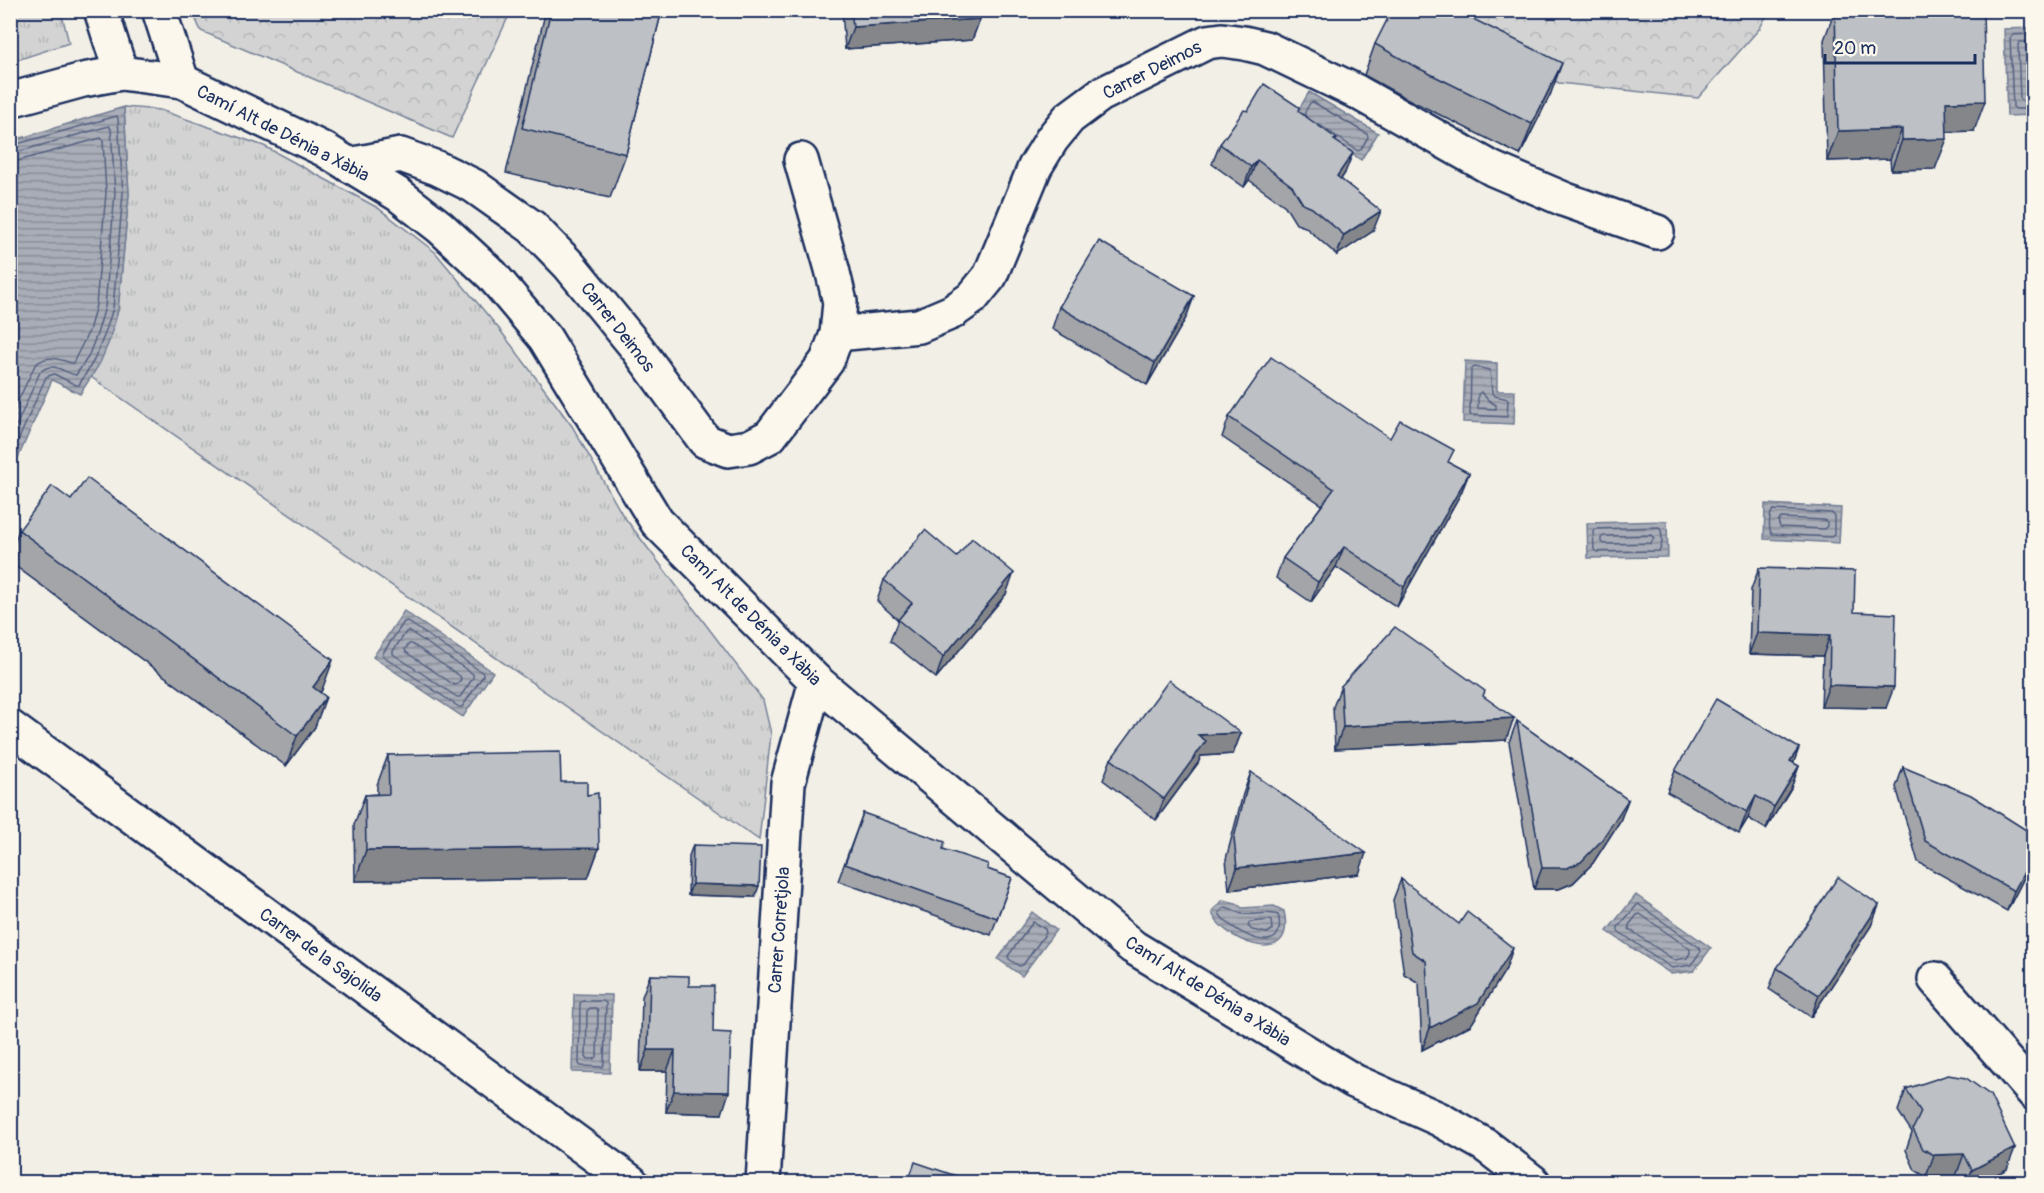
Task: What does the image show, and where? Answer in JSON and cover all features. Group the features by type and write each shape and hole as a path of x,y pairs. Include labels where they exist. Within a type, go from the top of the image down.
{"street":[{"path":"101,10 121,73"},
{"path":"159,10 182,81"},
{"name":"Carrer Deimos","path":"837,334 919,326 952,312 972,298 990,276 1035,167 1052,139 1069,118 1100,95 1207,42 1222,40 1265,48 1357,92 1493,169 1566,200 1657,232"},
{"name":"Camí Alt de Dénia a Xàbia","path":"10,99 83,80 121,73 182,81 325,150 399,195 440,227 492,275 545,338 657,522 816,681 1133,947 1354,1081 1439,1119 1485,1145 1533,1182"},
{"name":"Carrer Deimos","path":"349,165 401,155 437,168 474,186 532,228 569,265 637,348 705,441 728,450 749,447 770,436 827,361 837,334 840,302 801,160"},
{"name":"Carrer Corretjola","path":"763,1182 788,783 816,681"},
{"name":"Carrer de la Sajolida","path":"10,727 631,1182"},
{"path":"1935,979 2034,1094"}],"green space":[{"path":"10,11 61,11 69,43 11,62"},
{"path":"192,11 511,11 452,138 201,31"},
{"path":"1415,11 1769,11 1760,28 1698,98 1559,83"},
{"path":"124,107 160,110 264,146 378,208 435,252 500,330 572,426 622,514 763,700 771,734 759,840 91,377 110,339 118,310 129,194"}],"water":[{"path":"2033,28 2033,115 2007,116 2004,29"},
{"path":"1309,92 1378,133 1361,160 1295,116"},
{"path":"124,107 129,194 118,310 110,339 100,363 80,394 52,380 11,474 11,141"},
{"path":"1465,361 1497,363 1497,391 1515,391 1514,424 1463,422"},
{"path":"1765,504 1841,508 1839,543 1764,539"},
{"path":"1667,521 1668,557 1588,558 1587,523"},
{"path":"404,611 493,672 463,717 373,657"},
{"path":"1636,895 1711,948 1694,971 1671,974 1607,931"},
{"path":"1223,900 1236,903 1242,908 1274,906 1284,911 1285,930 1279,942 1268,946 1254,944 1226,931 1212,911"},
{"path":"1032,912 1056,930 1022,976 998,959"},
{"path":"574,994 612,995 610,1073 572,1072"}],"building":[{"path":"551,10 662,10 626,154 522,128"},
{"path":"851,10 979,10 980,19 853,27"},
{"path":"1392,10 1455,10 1562,63 1532,124 1414,66 1375,44"},
{"path":"1835,10 1983,10 1985,101 1946,102 1947,139 1902,140 1902,129 1838,131"},
{"path":"1264,84 1299,107 1298,111 1353,153 1337,176 1381,211 1344,235 1312,208 1303,204 1292,186 1257,160 1251,167 1220,144 1244,110 1248,111"},
{"path":"1099,241 1194,296 1155,363 1059,307"},
{"path":"1271,357 1390,438 1400,420 1454,450 1448,462 1469,473 1404,587 1344,547 1318,582 1283,558 1334,489 1229,417"},
{"path":"87,478 333,660 313,687 326,697 297,736 19,530 52,486 71,500"},
{"path":"925,530 957,557 972,538 1014,573 943,657 898,620 912,603 884,580"},
{"path":"1759,568 1855,571 1854,612 1896,614 1894,687 1829,685 1830,635 1757,633"},
{"path":"1395,627 1485,691 1483,696 1514,718 1343,727 1341,686"},
{"path":"1169,680 1241,733 1198,735 1206,741 1164,799 1111,759"},
{"path":"1716,699 1799,748 1790,761 1799,766 1774,807 1756,796 1747,812 1675,771"},
{"path":"1517,721 1628,800 1601,841 1581,862 1567,868 1542,868"},
{"path":"560,752 561,782 587,782 587,795 598,793 599,848 366,850 365,795 389,794 388,755"},
{"path":"1903,767 1971,795 2034,835 2034,853 2014,891 1925,841"},
{"path":"1251,772 1366,853 1237,868 1234,838"},
{"path":"863,813 945,842 943,849 988,864 987,869 1012,878 997,918 845,864"},
{"path":"693,845 761,847 759,886 692,884"},
{"path":"1838,877 1879,905 1819,995 1777,968"},
{"path":"1401,879 1459,924 1467,912 1513,948 1478,1003 1430,1028 1426,961 1412,952"},
{"path":"650,975 689,976 689,986 714,986 713,1032 731,1033 729,1092 674,1091 675,1050 648,1050"},
{"path":"1948,1075 1966,1078 1990,1095 2015,1148 1972,1170 1964,1154 1934,1155 1923,1149 1913,1129 1921,1112 1906,1089"},
{"path":"915,1162 974,1182 908,1182"},
{"path":"871,1178 883,1182 870,1182"}]}
